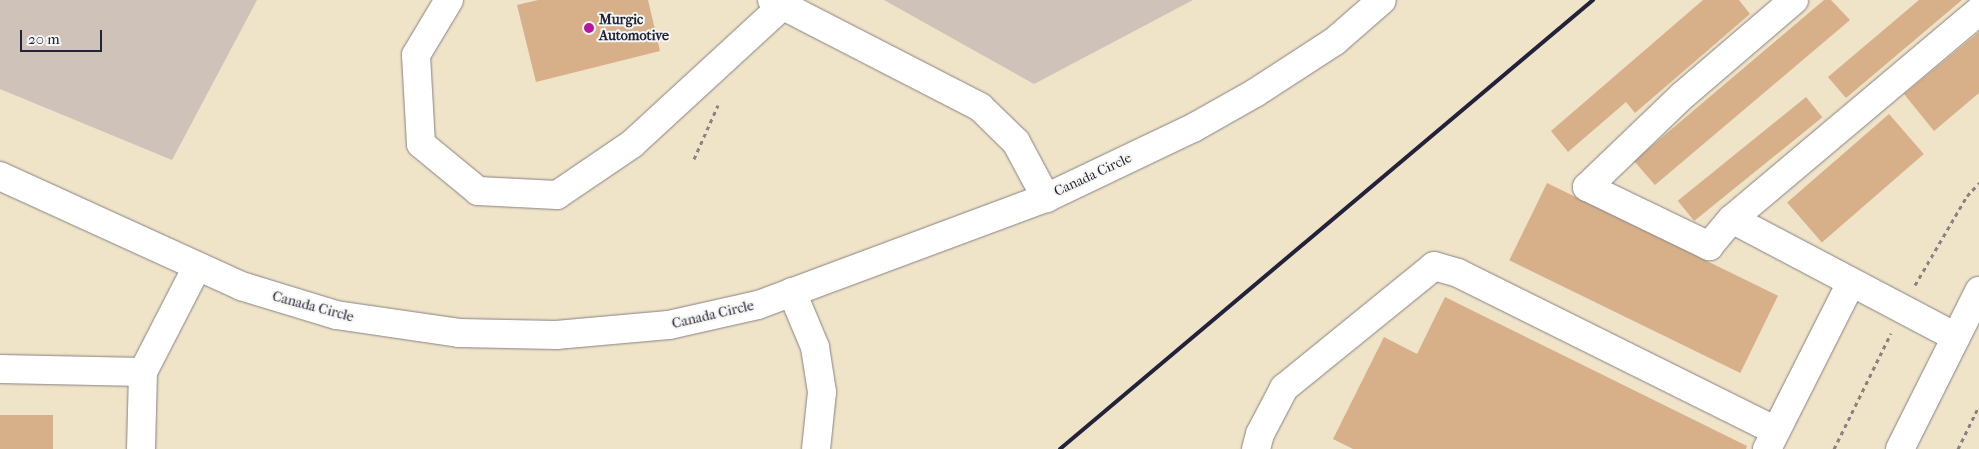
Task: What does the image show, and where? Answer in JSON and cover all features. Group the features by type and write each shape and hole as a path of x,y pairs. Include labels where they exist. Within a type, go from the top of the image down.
{"street":[{"path":"449,0 416,55 421,144 478,191 557,195 632,144 778,2 980,107 1016,142 1046,198"},
{"name":"Canada Circle","path":"0,176 197,267 290,303 336,315 459,333 556,335 669,325 758,305 1046,198 1193,128 1255,93 1328,46 1382,0"},
{"path":"1794,0 1683,95 1587,187 1709,246 1732,218 1979,11"},
{"path":"1732,218 1851,283 1956,337"},
{"path":"1256,449 1260,434 1284,388 1434,266 1458,272 1771,440 1851,283"},
{"path":"141,449 143,372 197,267"},
{"path":"1900,449 1979,291"},
{"path":"792,292 815,347 822,392 816,449"},
{"path":"0,369 143,372"}],"path":[{"path":"1958,449 1979,406"}],"shaded area":[{"path":"0,0 257,0 172,160 0,89"},
{"path":"884,0 1193,0 1034,84"}],"building":[{"name":"Murgic Automotive","path":"538,0 648,0 660,51 536,82 517,5"},
{"path":"1703,0 1739,0 1750,14 1635,113 1626,102 1568,152 1551,131"},
{"path":"1824,0 1831,0 1850,20 1655,185 1634,161"},
{"path":"1919,0 1962,0 1846,98 1828,77"},
{"path":"1979,32 1979,93 1934,131 1904,94"},
{"path":"1806,97 1822,117 1694,221 1678,201"},
{"path":"1889,114 1924,154 1822,243 1787,203"},
{"path":"1547,183 1778,296 1740,373 1509,260"},
{"path":"1445,297 1747,446 1746,449 1353,449 1333,439 1384,337 1417,354"},
{"path":"0,415 53,415 53,449 0,449"}],"railway":[{"path":"1060,449 1593,0"}],"place":[{"name":"Murgic Automotive","path":"589,28"}]}
